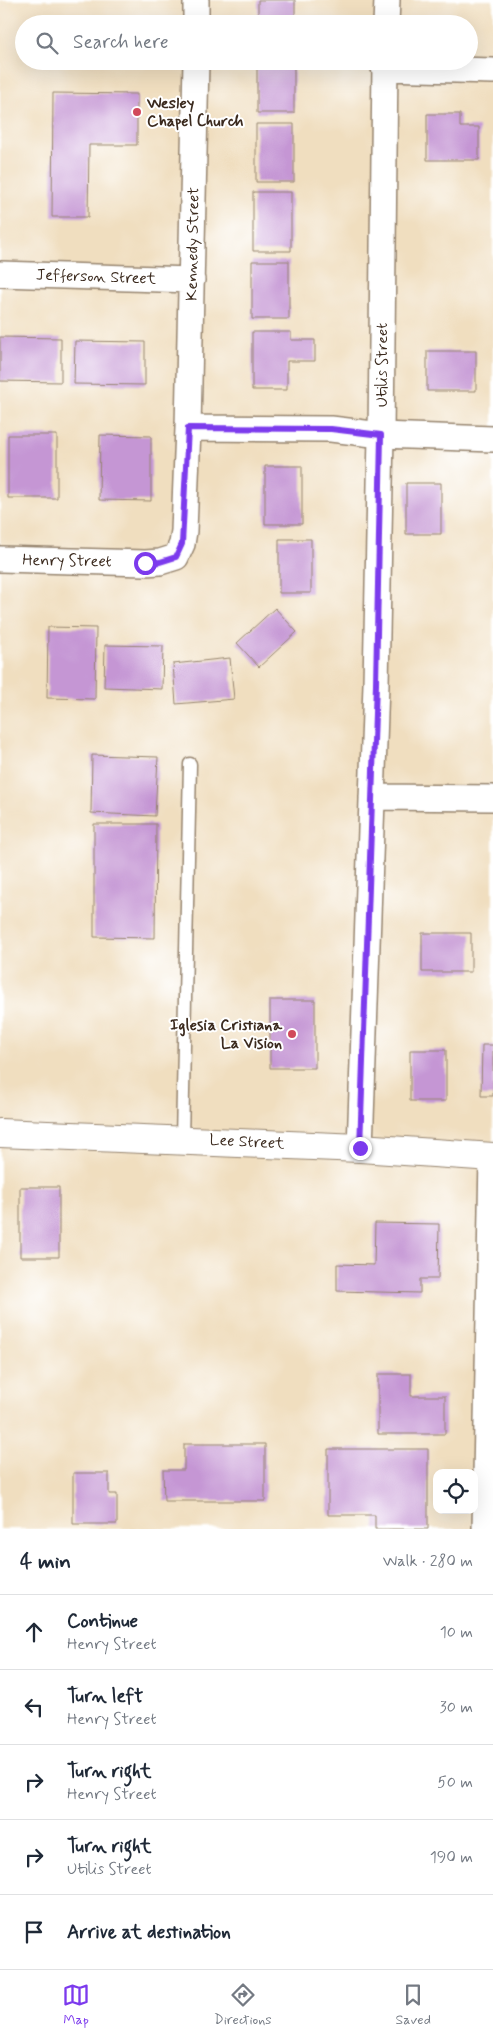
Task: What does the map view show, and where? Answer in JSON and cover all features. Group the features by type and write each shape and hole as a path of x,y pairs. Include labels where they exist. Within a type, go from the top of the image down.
{"main road":[{"name":"Lee Street","path":"0,1133 360,1148 492,1157"}],"street":[{"path":"196,0 196,15"},
{"path":"386,15 387,0"},
{"name":"Kennedy Street","path":"188,428 196,70"},
{"name":"Utilis Street","path":"360,1148 372,796 381,435 385,70"},
{"path":"475,70 493,71"},
{"name":"Jefferson Street","path":"0,274 192,280"},
{"path":"188,428 331,429 381,435 493,439"},
{"name":"Henry Street","path":"0,559 145,563 160,562 176,557 182,544 184,530 188,428"},
{"path":"372,796 493,798"},
{"path":"485,1529 492,1157"}],"lane":[{"path":"182,1140 190,764"}],"building":[{"path":"258,0 295,0 295,15 258,15"},
{"path":"257,70 294,70 294,113 257,113"},
{"path":"53,93 137,94 137,145 89,145 88,217 52,217"},
{"path":"427,114 460,114 460,127 479,127 479,160 427,160"},
{"path":"256,124 294,124 294,182 256,182"},
{"path":"253,192 291,192 291,251 253,251"},
{"path":"252,261 289,261 289,319 252,319"},
{"path":"252,332 291,332 291,340 315,340 315,361 287,361 287,390 252,390"},
{"path":"0,337 61,338 61,382 0,381"},
{"path":"75,341 145,342 145,385 74,384"},
{"path":"427,351 476,351 476,391 427,391"},
{"path":"8,435 57,435 57,498 8,498"},
{"path":"100,435 151,436 151,501 99,500"},
{"path":"265,466 302,466 302,524 265,524"},
{"path":"406,483 441,483 441,534 406,534"},
{"path":"279,539 311,539 311,593 279,593"},
{"path":"275,608 297,632 259,667 237,643"},
{"path":"48,627 96,628 95,699 47,698"},
{"path":"105,645 163,646 162,689 104,687"},
{"path":"230,658 234,699 176,704 173,664"},
{"path":"92,755 158,757 155,816 91,813"},
{"path":"94,824 156,824 155,938 94,937"},
{"path":"422,933 471,933 471,972 422,972"},
{"name":"Iglesia Cristiana La Vision","path":"270,1000 315,1000 315,1068 270,1068"},
{"path":"482,1045 493,1045 493,1096 481,1096"},
{"path":"410,1050 446,1050 446,1101 410,1101"},
{"path":"20,1187 59,1187 59,1257 20,1257"},
{"path":"375,1223 439,1224 438,1279 420,1279 420,1293 337,1291 337,1264 374,1265"},
{"path":"378,1374 411,1374 411,1396 445,1396 445,1434 378,1434"},
{"path":"184,1444 265,1444 265,1501 164,1501 163,1470 184,1470"},
{"path":"328,1449 428,1449 428,1529 375,1529 375,1515 328,1515"},
{"path":"73,1473 109,1473 109,1494 117,1494 117,1524 73,1524"}],"place":[{"name":"Wesley Chapel Church","path":"137,112"},
{"name":"Iglesia Cristiana La Vision","path":"292,1034"}],"route":[{"path":"145,563 160,562 176,557 182,544 188,428 331,429 381,435 376,684 360,1148"}]}
